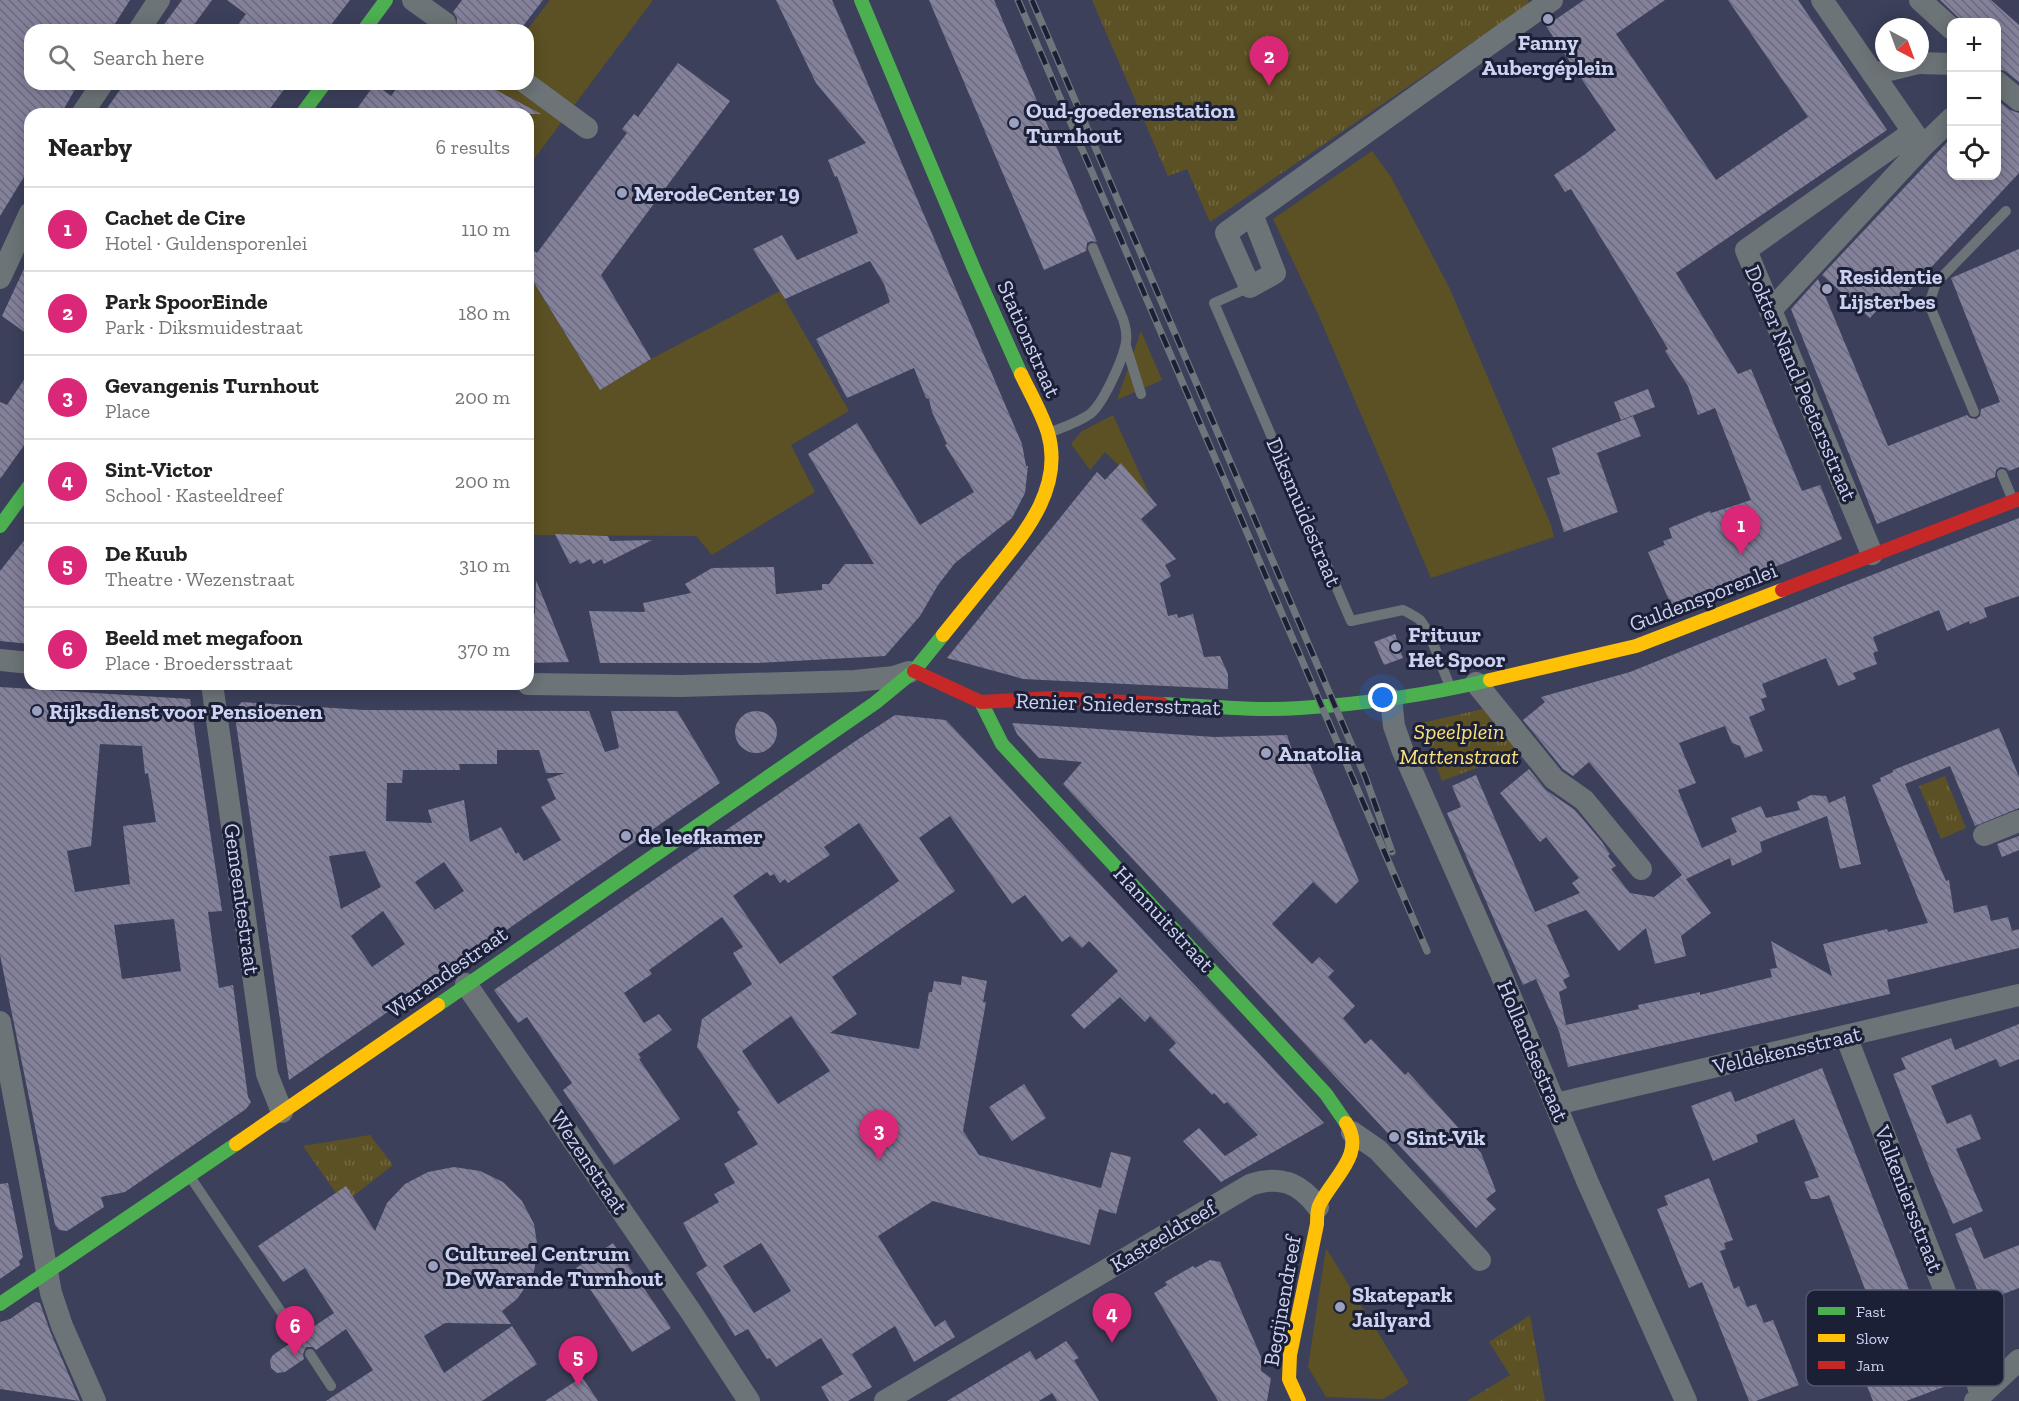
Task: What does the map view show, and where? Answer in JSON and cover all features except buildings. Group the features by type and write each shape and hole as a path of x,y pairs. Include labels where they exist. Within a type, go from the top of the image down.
{"street":[{"path":"143,24 159,0"},
{"path":"368,24 386,0"},
{"path":"413,0 445,23"},
{"name":"Stationstraat","path":"861,0 974,269 1048,433 1053,463 1050,484 1038,510 1010,553 914,671"},
{"path":"1250,287 1226,233 1552,0"},
{"path":"1822,0 1918,139"},
{"path":"1920,0 1947,24"},
{"path":"1929,63 1947,63"},
{"path":"1873,74 1881,72"},
{"path":"2001,85 2019,100"},
{"path":"534,89 587,128"},
{"path":"86,108 98,90"},
{"path":"306,108 320,90"},
{"path":"1770,311 1918,139 1947,121"},
{"name":"Dokter Nand Peetersstraat","path":"1872,554 1746,250 1918,139"},
{"name":"Diksmuidestraat","path":"1250,287 1275,273 1252,214"},
{"path":"0,278 8,243 24,221"},
{"path":"0,526 24,493"},
{"name":"Guldensporenlei","path":"1391,699 1451,690 1636,646 2016,500"},
{"path":"0,660 24,662"},
{"path":"534,684 681,686 855,681 894,677 914,671"},
{"name":"Renier Sniedersstraat","path":"914,671 981,702 1052,698 1243,708 1298,708 1391,699"},
{"name":"Warandestraat","path":"0,1304 190,1176 853,719 914,671"},
{"path":"1476,684 1554,779 1584,800 1641,869"},
{"name":"Gemeentestraat","path":"213,690 267,1074 282,1112"},
{"name":"Hollandsestraat","path":"1391,699 1394,726 1402,749 1499,969 1588,1183 1686,1401"},
{"name":"Hannuitstraat","path":"981,702 1002,744 1326,1094 1352,1132 1378,1150 1480,1260"},
{"path":"1984,835 2019,821"},
{"name":"Wezenstraat","path":"466,984 671,1282 749,1401"},
{"name":"Veldekensstraat","path":"1556,1104 2019,995"},
{"path":"0,1023 51,1293 62,1326 95,1401"},
{"name":"Valkeniersstraat","path":"1846,1036 1944,1290"},
{"path":"1318,1207 1348,1160 1353,1148 1352,1132"},
{"name":"Kasteeldreef","path":"885,1401 1250,1185 1266,1179 1284,1181 1309,1195 1318,1207"},
{"name":"Begijnendreef","path":"1299,1401 1289,1379 1290,1354 1317,1224 1318,1207"},
{"path":"2004,1374 2019,1360"},
{"path":"1978,1399 1992,1386"}],"lane":[{"path":"1974,412 1929,304 1931,292 1936,283 2006,211"},
{"path":"1094,248 1126,327 1126,346 1141,394"},
{"name":"Diksmuidestraat","path":"1250,287 1214,303 1352,621 1403,610 1413,615 1427,632 1451,690"},
{"path":"1048,433 1082,419 1094,411 1103,398 1126,346"},
{"path":"2001,474 2016,500"},
{"path":"190,1176 298,1337"},
{"path":"310,1354 331,1386"}],"green space":[{"path":"550,0 653,0 534,159 534,108 526,108 505,94 497,108 485,90 534,90 534,24 532,24"},
{"path":"1092,0 1528,0 1529,4 1210,222 1187,169 1168,176"},
{"path":"1372,151 1391,177 1449,287 1551,525 1554,537 1431,578 1318,314 1273,219"},
{"path":"534,284 600,390 651,359 780,291 849,411 791,445 815,492 712,555 696,536 534,535"},
{"path":"1141,331 1162,380 1117,400"},
{"path":"1113,415 1150,496 1105,452 1090,470 1071,444 1082,431"},
{"name":"Speelplein Mattenstraat","path":"1487,708 1521,751 1442,781 1421,723"},
{"path":"1945,776 1966,828 1941,839 1919,786"},
{"path":"370,1135 393,1165 353,1196 346,1187 336,1193 303,1146"},
{"name":"Skatepark Jailyard","path":"1326,1248 1409,1383 1383,1399 1326,1397 1308,1367"},
{"path":"1530,1315 1545,1401 1467,1401 1510,1375 1489,1342"}],"railway":[{"path":"1018,0 1427,951"},
{"path":"1032,0 1365,776 1392,852"}],"traffic: fast":[{"path":"368,24 386,0"},
{"path":"861,0 974,269 1021,374"},
{"path":"306,108 320,90"},
{"path":"0,526 24,493"},
{"path":"438,1005 875,703 914,671 943,635"},
{"path":"1162,704 1231,708 1300,708 1372,701 1490,680"},
{"path":"981,702 1002,744 1326,1094 1346,1123"},
{"path":"0,1304 236,1144"}],"traffic: slow":[{"path":"943,635 1017,542 1038,509 1046,491 1051,473 1052,453 1048,433 1021,374"},
{"path":"1490,680 1636,646 1782,590"},
{"path":"236,1144 438,1005"},
{"path":"1299,1401 1289,1379 1290,1355 1317,1224 1318,1208 1350,1156 1351,1134 1346,1123"}],"traffic: jam":[{"path":"1782,590 2019,499"},
{"path":"914,671 981,702 1052,698 1162,704"}],"place":[{"name":"Fanny Aubergéplein","path":"1548,19"},
{"name":"Park SpoorEinde","path":"1269,86"},
{"name":"Oud-goederenstation Turnhout","path":"1014,123"},
{"name":"MerodeCenter 19","path":"622,193"},
{"name":"Residentie Lijsterbes","path":"1827,289"},
{"name":"Cachet de Cire","path":"1741,555"},
{"name":"Frituur Het Spoor","path":"1396,647"},
{"name":"Rijksdienst voor Pensioenen","path":"37,711"},
{"name":"Anatolia","path":"1266,753"},
{"name":"de leefkamer","path":"626,836"},
{"name":"Sint-Vik","path":"1394,1137"},
{"name":"Gevangenis Turnhout","path":"879,1160"},
{"name":"Cultureel Centrum De Warande Turnhout","path":"433,1266"},
{"name":"Skatepark Jailyard","path":"1340,1307"},
{"name":"Sint-Victor","path":"1112,1343"},
{"name":"Beeld met megafoon","path":"295,1356"},
{"name":"De Kuub","path":"578,1386"}]}
